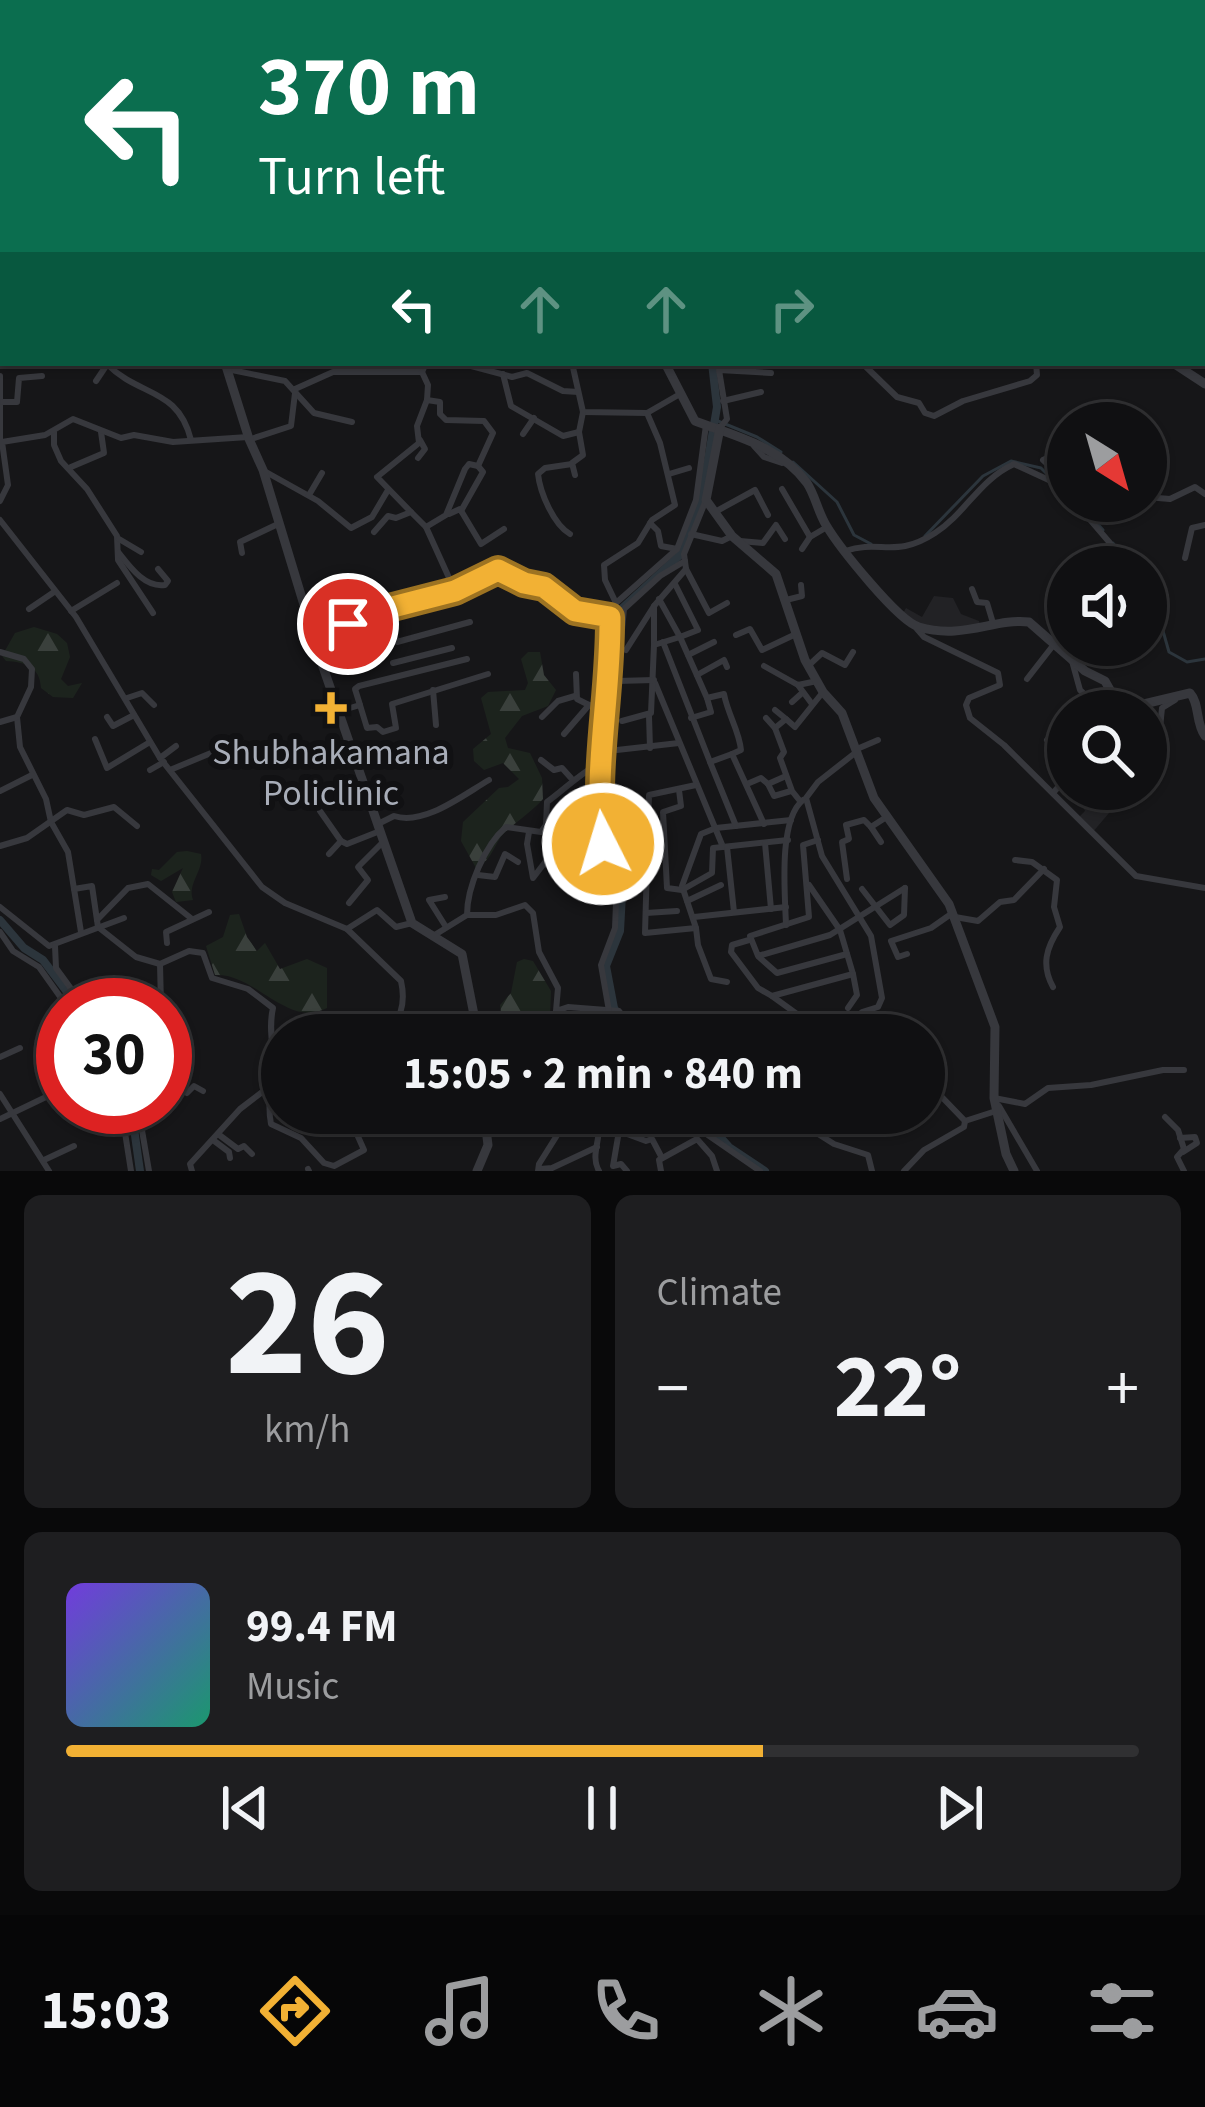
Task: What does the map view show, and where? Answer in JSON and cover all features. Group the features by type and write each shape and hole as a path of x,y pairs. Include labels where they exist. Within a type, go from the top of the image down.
{"street":[{"path":"95,381 106,366"},
{"path":"110,366 125,382 146,387 174,406 186,420 190,440"},
{"path":"226,366 276,378 295,389 314,413 352,422"},
{"path":"226,366 412,923 462,954 474,1014"},
{"path":"422,372 425,366"},
{"path":"472,366 527,374 563,392 578,392"},
{"path":"570,534 556,520 538,474 545,468 572,464 583,455 579,432 583,412 573,366"},
{"path":"667,366 694,421 723,425 748,439 786,463 808,485 827,527 868,582 924,637 998,673 997,689 969,698 970,718 1047,788"},
{"path":"865,366 897,397 919,403 925,413 934,416 964,401 1030,381 1037,376 1036,366"},
{"path":"1176,366 1205,384"},
{"path":"626,650 682,573 706,500 723,425 718,367 771,373"},
{"path":"295,389 333,373 422,372"},
{"path":"418,458 425,449 417,426 428,400 422,372"},
{"path":"503,374 507,400 523,414 563,436 579,432"},
{"path":"0,376 1,442 8,485 0,501"},
{"path":"1,402 17,402 19,378 42,376"},
{"path":"1,442 54,432 74,419 113,436 249,438 291,426 295,389"},
{"path":"723,401 761,392"},
{"path":"583,412 646,412 682,393"},
{"path":"428,400 440,401 440,414 446,420 479,420 492,429 493,439 478,466"},
{"path":"616,603 604,565 638,543 650,523 675,505 646,412"},
{"path":"524,434 534,418"},
{"path":"612,1014 602,965 616,903 603,844 598,764 607,707 610,617 616,603 677,549 696,500 706,425"},
{"path":"69,468 104,453 99,429"},
{"path":"54,432 54,446 123,545 141,552"},
{"path":"420,440 377,477 426,527 455,591"},
{"path":"446,515 465,469 469,464 478,466 484,472 461,512"},
{"path":"572,464 575,475"},
{"path":"845,551 865,545 899,550 937,532 985,482 1014,464 1047,478"},
{"path":"669,474 689,468"},
{"path":"263,470 309,495 351,528 372,517 388,490"},
{"path":"309,495 322,473"},
{"path":"1167,499 1193,487 1205,494"},
{"path":"782,489 812,541"},
{"path":"715,512 755,490 768,515"},
{"path":"706,500 734,538 776,574 808,666 842,712 874,798 944,894 995,1027 994,1098 1014,1171"},
{"path":"426,527 458,509 481,544 504,529"},
{"path":"374,532 388,516 411,512"},
{"path":"0,520 71,611 128,698 150,742 262,887 285,904 347,929 401,981 400,1014"},
{"path":"1093,522 1110,543"},
{"path":"650,523 661,545 677,549"},
{"path":"242,553 240,542 278,524"},
{"path":"692,534 763,543 776,525 785,538"},
{"path":"1185,558 1193,526 1205,525"},
{"path":"802,549 827,527"},
{"path":"117,536 117,556 153,613"},
{"path":"119,553 132,571 157,586 165,585 168,581 158,569"},
{"path":"322,664 341,651 352,633 350,618 455,591 498,570 544,587 575,611 610,617"},
{"path":"682,573 709,613 727,603"},
{"path":"659,644 699,627 682,573"},
{"path":"682,573 660,576 624,609 608,751 608,814 626,884 682,890 712,873 711,851 788,840"},
{"path":"71,611 117,583"},
{"path":"786,600 802,596 801,585"},
{"path":"973,590 977,602 987,603 993,627"},
{"path":"29,609 54,592"},
{"path":"657,602 680,637 707,698 711,712 691,718"},
{"path":"650,748 649,715 659,644 657,602"},
{"path":"312,632 320,623 321,608"},
{"path":"397,642 470,622"},
{"path":"915,627 956,632 1029,622 1047,637"},
{"path":"736,635 750,629 762,650 796,634"},
{"path":"352,633 362,641 392,632 397,662 452,648"},
{"path":"688,656 714,642"},
{"path":"659,644 736,827"},
{"path":"0,652 28,661 32,669 32,688 17,716 20,747 68,852 81,932"},
{"path":"808,666 822,653 844,666 853,652"},
{"path":"1028,679 1047,654"},
{"path":"467,659 359,686 355,689 367,728 383,732 396,728 392,704 488,674"},
{"path":"697,675 723,660 727,668"},
{"path":"764,666 800,689 812,704"},
{"path":"1080,666 1105,681 1118,704 1127,708 1184,692 1196,699 1198,726 1205,736"},
{"path":"575,696 576,674"},
{"path":"617,681 653,680"},
{"path":"653,680 725,847 734,912"},
{"path":"792,702 800,689 820,686"},
{"path":"795,728 820,686"},
{"path":"434,690 436,725"},
{"path":"1167,704 1184,692"},
{"path":"128,698 142,693 154,705"},
{"path":"707,698 724,694 728,718 742,738 741,750 710,762"},
{"path":"542,717 558,701 575,696 589,705 607,707"},
{"path":"340,711 360,705"},
{"path":"564,734 589,705"},
{"path":"775,710 804,734"},
{"path":"106,717 113,726 134,715"},
{"path":"622,722 649,715"},
{"path":"0,722 17,716"},
{"path":"766,718 782,740 780,758 792,791 803,800 832,875 862,919 874,951 882,998 864,1014"},
{"path":"775,728 785,719"},
{"path":"95,739 107,768 150,742"},
{"path":"786,925 791,820 818,782 878,740"},
{"path":"150,770 240,741 259,762"},
{"path":"608,751 680,743"},
{"path":"165,763 176,746"},
{"path":"732,754 764,824"},
{"path":"541,760 554,770 562,768 571,778"},
{"path":"467,915 467,902 492,839 506,827 529,832 545,828 545,804 571,778 598,764"},
{"path":"0,790 32,775"},
{"path":"768,784 786,776"},
{"path":"746,784 761,778 774,796 792,791"},
{"path":"349,903 368,880 358,867 394,816 404,819 440,809 489,780"},
{"path":"696,784 649,795 645,933 696,928"},
{"path":"668,888 663,812 681,806 679,790"},
{"path":"0,846 27,838 67,810 80,815 114,807 137,826"},
{"path":"1069,810 1140,879 1205,888"},
{"path":"320,811 347,844 380,832"},
{"path":"871,827 888,816"},
{"path":"728,982 712,979 682,890 700,836 716,828 791,820"},
{"path":"847,879 842,851 842,842 849,839 846,825 863,820 881,842"},
{"path":"529,832 526,844 533,878 550,857 603,844"},
{"path":"797,1014 758,988 731,952 732,945 752,935 809,917 803,844 818,840"},
{"path":"329,854 340,841"},
{"path":"765,843 771,909"},
{"path":"478,875 495,877 502,855 518,862"},
{"path":"1015,860 1032,862 1058,880 1054,907 1060,927 1044,969 1053,988"},
{"path":"907,954 897,956 891,941 931,928 952,915 978,921 1000,902 1014,900 1044,869"},
{"path":"806,880 840,931 857,995 848,1008"},
{"path":"98,924 128,888 148,884 191,919"},
{"path":"687,901 721,885"},
{"path":"758,956 840,931 862,919 878,908 905,888 906,888 904,915 892,924 878,908 862,889"},
{"path":"74,889 94,889 98,924 136,957 160,964 185,952 202,953 212,978 248,989 273,1008 272,1014"},
{"path":"446,898 430,900 446,927"},
{"path":"434,936 467,915 496,915 520,905 530,908 535,941 558,988 556,1011 568,1007 614,1014"},
{"path":"0,908 44,944 56,945 98,924 124,919"},
{"path":"694,916 786,908"},
{"path":"347,929 377,910 396,927 412,923"},
{"path":"646,914 677,910"},
{"path":"167,943 166,932 209,912"},
{"path":"0,932 13,951 39,967 47,978"},
{"path":"749,940 777,973 847,954"},
{"path":"56,945 56,968 63,978"},
{"path":"160,964 160,978"},
{"path":"772,996 853,974"},
{"path":"0,1058 20,1048"},
{"path":"994,1098 1025,1104 1048,1088 1184,1070"},
{"path":"192,1088 202,1091"},
{"path":"192,1171 190,1164 240,1108 261,1092"},
{"path":"0,1094 49,1171"},
{"path":"994,1098 1036,1171"},
{"path":"945,1100 965,1121"},
{"path":"0,1119 36,1101"},
{"path":"965,1121 997,1111"},
{"path":"1166,1117 1180,1138 1183,1153"},
{"path":"904,1171 924,1150 964,1127 965,1121"},
{"path":"627,1171 621,1164 613,1166 616,1133 652,1139 662,1158"},
{"path":"125,1134 128,1170"},
{"path":"143,1134 149,1171"},
{"path":"292,1134 334,1166 364,1150 357,1134"},
{"path":"477,1171 488,1145 487,1134"},
{"path":"558,1134 538,1164 539,1170 597,1149 613,1151"},
{"path":"599,1134 595,1163 599,1171"},
{"path":"706,1134 760,1171"},
{"path":"819,1134 868,1155 872,1171"},
{"path":"216,1137 238,1149 244,1146 252,1154"},
{"path":"216,1137 230,1158"},
{"path":"1180,1138 1195,1137 1197,1143 1178,1157 1184,1171"},
{"path":"662,1171 659,1160 698,1138 717,1171"},
{"path":"44,1160 74,1146"}],"shaded area":[{"path":"934,596 953,598 961,614 979,621 981,630 921,628 902,615 906,608 922,617"},
{"path":"1112,810 1092,833 1079,817 1085,811"}],"green space":[{"path":"34,627 57,634 67,643 70,657 61,679 68,686 82,683 73,698 53,697 41,688 31,667 2,656 15,633"},
{"path":"528,652 540,652 544,675 556,690 548,706 522,716 505,738 508,748 530,753 542,778 543,799 503,834 488,859 476,868 461,841 463,822 499,788 519,779 503,763 484,770 474,761 473,749 491,734 481,698 488,692 525,690 528,683 521,659"},
{"path":"177,852 201,854 193,900 176,902 172,892 183,868 161,881 151,875 152,869 159,870"},
{"path":"239,914 257,951 265,943 280,969 307,959 327,968 327,1008 299,1011 229,976 215,975 206,946 223,937 230,915"},
{"path":"533,961 551,991 550,1014 501,1014 500,1005 511,993 517,962"}],"waterway":[{"path":"603,811 601,766 617,613 680,555 701,501 717,407 712,366"},
{"path":"713,419 781,452"},
{"path":"925,536 983,476 1011,461 1041,468 1047,474"},
{"path":"793,462 837,502 854,535 871,544"},
{"path":"1096,522 1103,530"},
{"path":"1167,645 1169,652 1187,662 1205,659"},
{"path":"604,838 622,894 620,931 606,966 618,1014"},
{"path":"0,920 57,978"},
{"path":"135,1134 140,1171"},
{"path":"718,1134 765,1171"}],"place":[{"name":"Shubhakamana Policlinic","path":"331,708"}],"route":[{"path":"348,624 350,618 455,591 498,570 544,587 575,611 610,617 607,707 597,782 603,844"}]}
